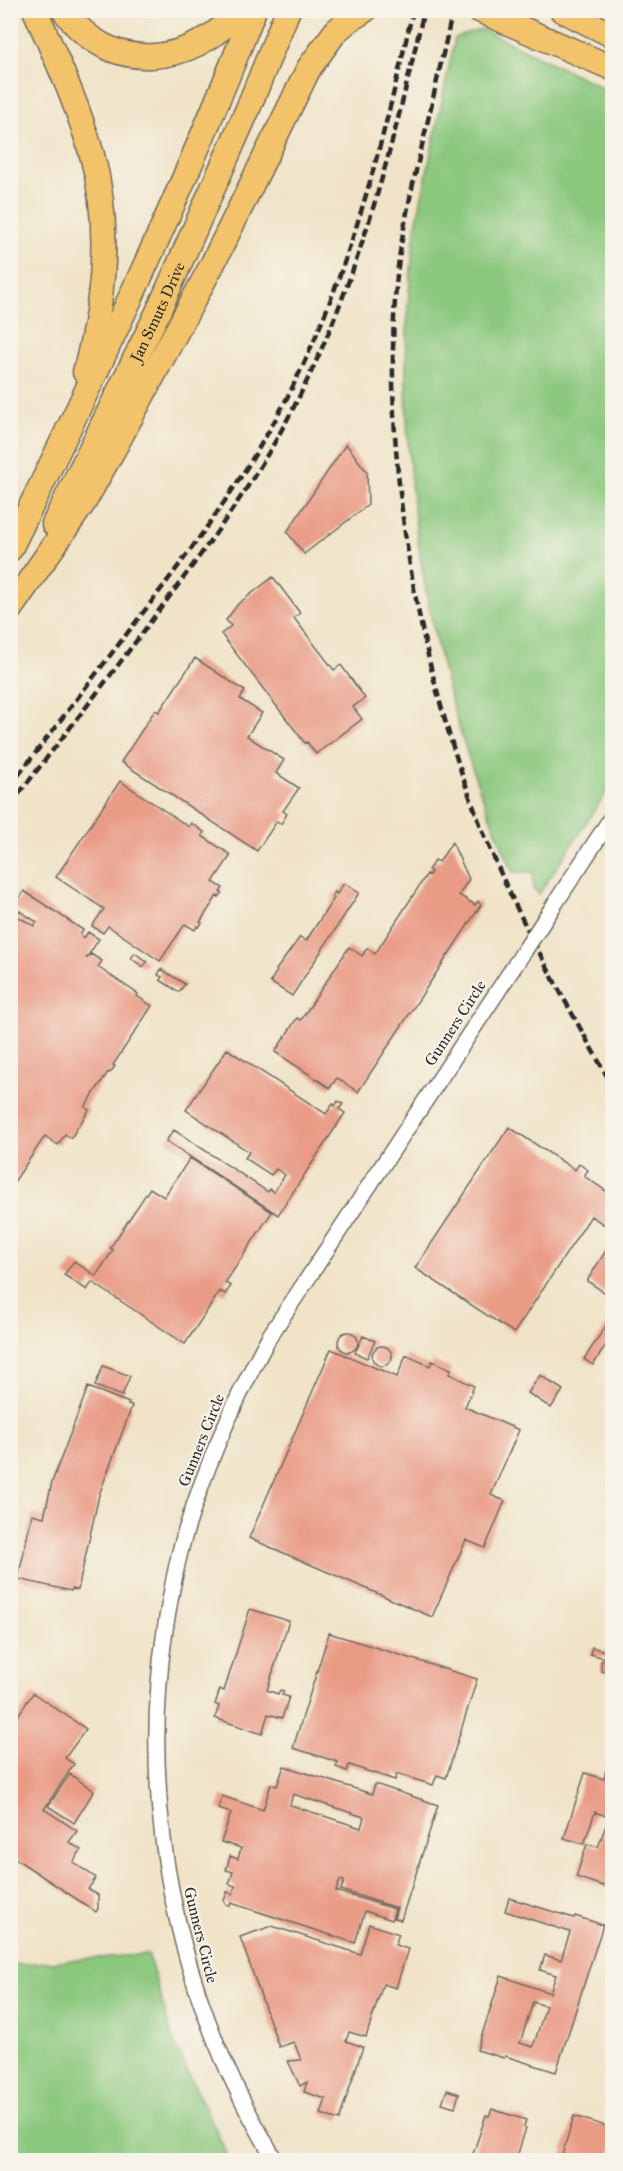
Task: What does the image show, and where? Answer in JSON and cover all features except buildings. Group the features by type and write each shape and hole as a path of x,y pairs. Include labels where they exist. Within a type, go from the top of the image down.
{"main road":[{"path":"34,10 85,130 103,214 104,255 97,324 69,429"},
{"path":"64,10 78,27 99,43 127,54 154,57 172,55 202,42 216,34 240,10"},
{"name":"Jan Smuts Drive","path":"10,549 125,312 218,102 254,10"},
{"name":"Jan Smuts Drive","path":"10,607 158,312 247,111 288,10"},
{"path":"10,607 84,502 117,443 212,265 309,68 336,31 365,10"},
{"path":"479,10 612,66"},
{"path":"514,10 612,66"},
{"path":"562,10 612,34"},
{"path":"573,10 612,34"}],"street":[{"name":"Gunners Circle","path":"275,2160 249,2115 211,2030 184,1949 168,1880 157,1791 157,1708 160,1664 174,1578 189,1519 220,1436 241,1389 269,1337 612,817"}],"green space":[{"path":"481,29 612,92 612,784 539,894 533,889 533,872 513,872 475,776 451,699 422,568 413,501 408,434 406,366 408,299 418,216 455,38"},
{"path":"148,1954 174,2043 230,2160 11,2160 11,1965"}],"railway":[{"path":"10,786 195,543 254,455 289,394 330,302 363,206 390,109 413,10"},
{"path":"10,805 209,543 258,471 287,420 333,322 352,271 385,168 424,10"},
{"path":"453,10 408,206 397,275 393,344 394,415 399,487 409,559 440,702 460,769 484,834 528,930 612,1085"}]}
